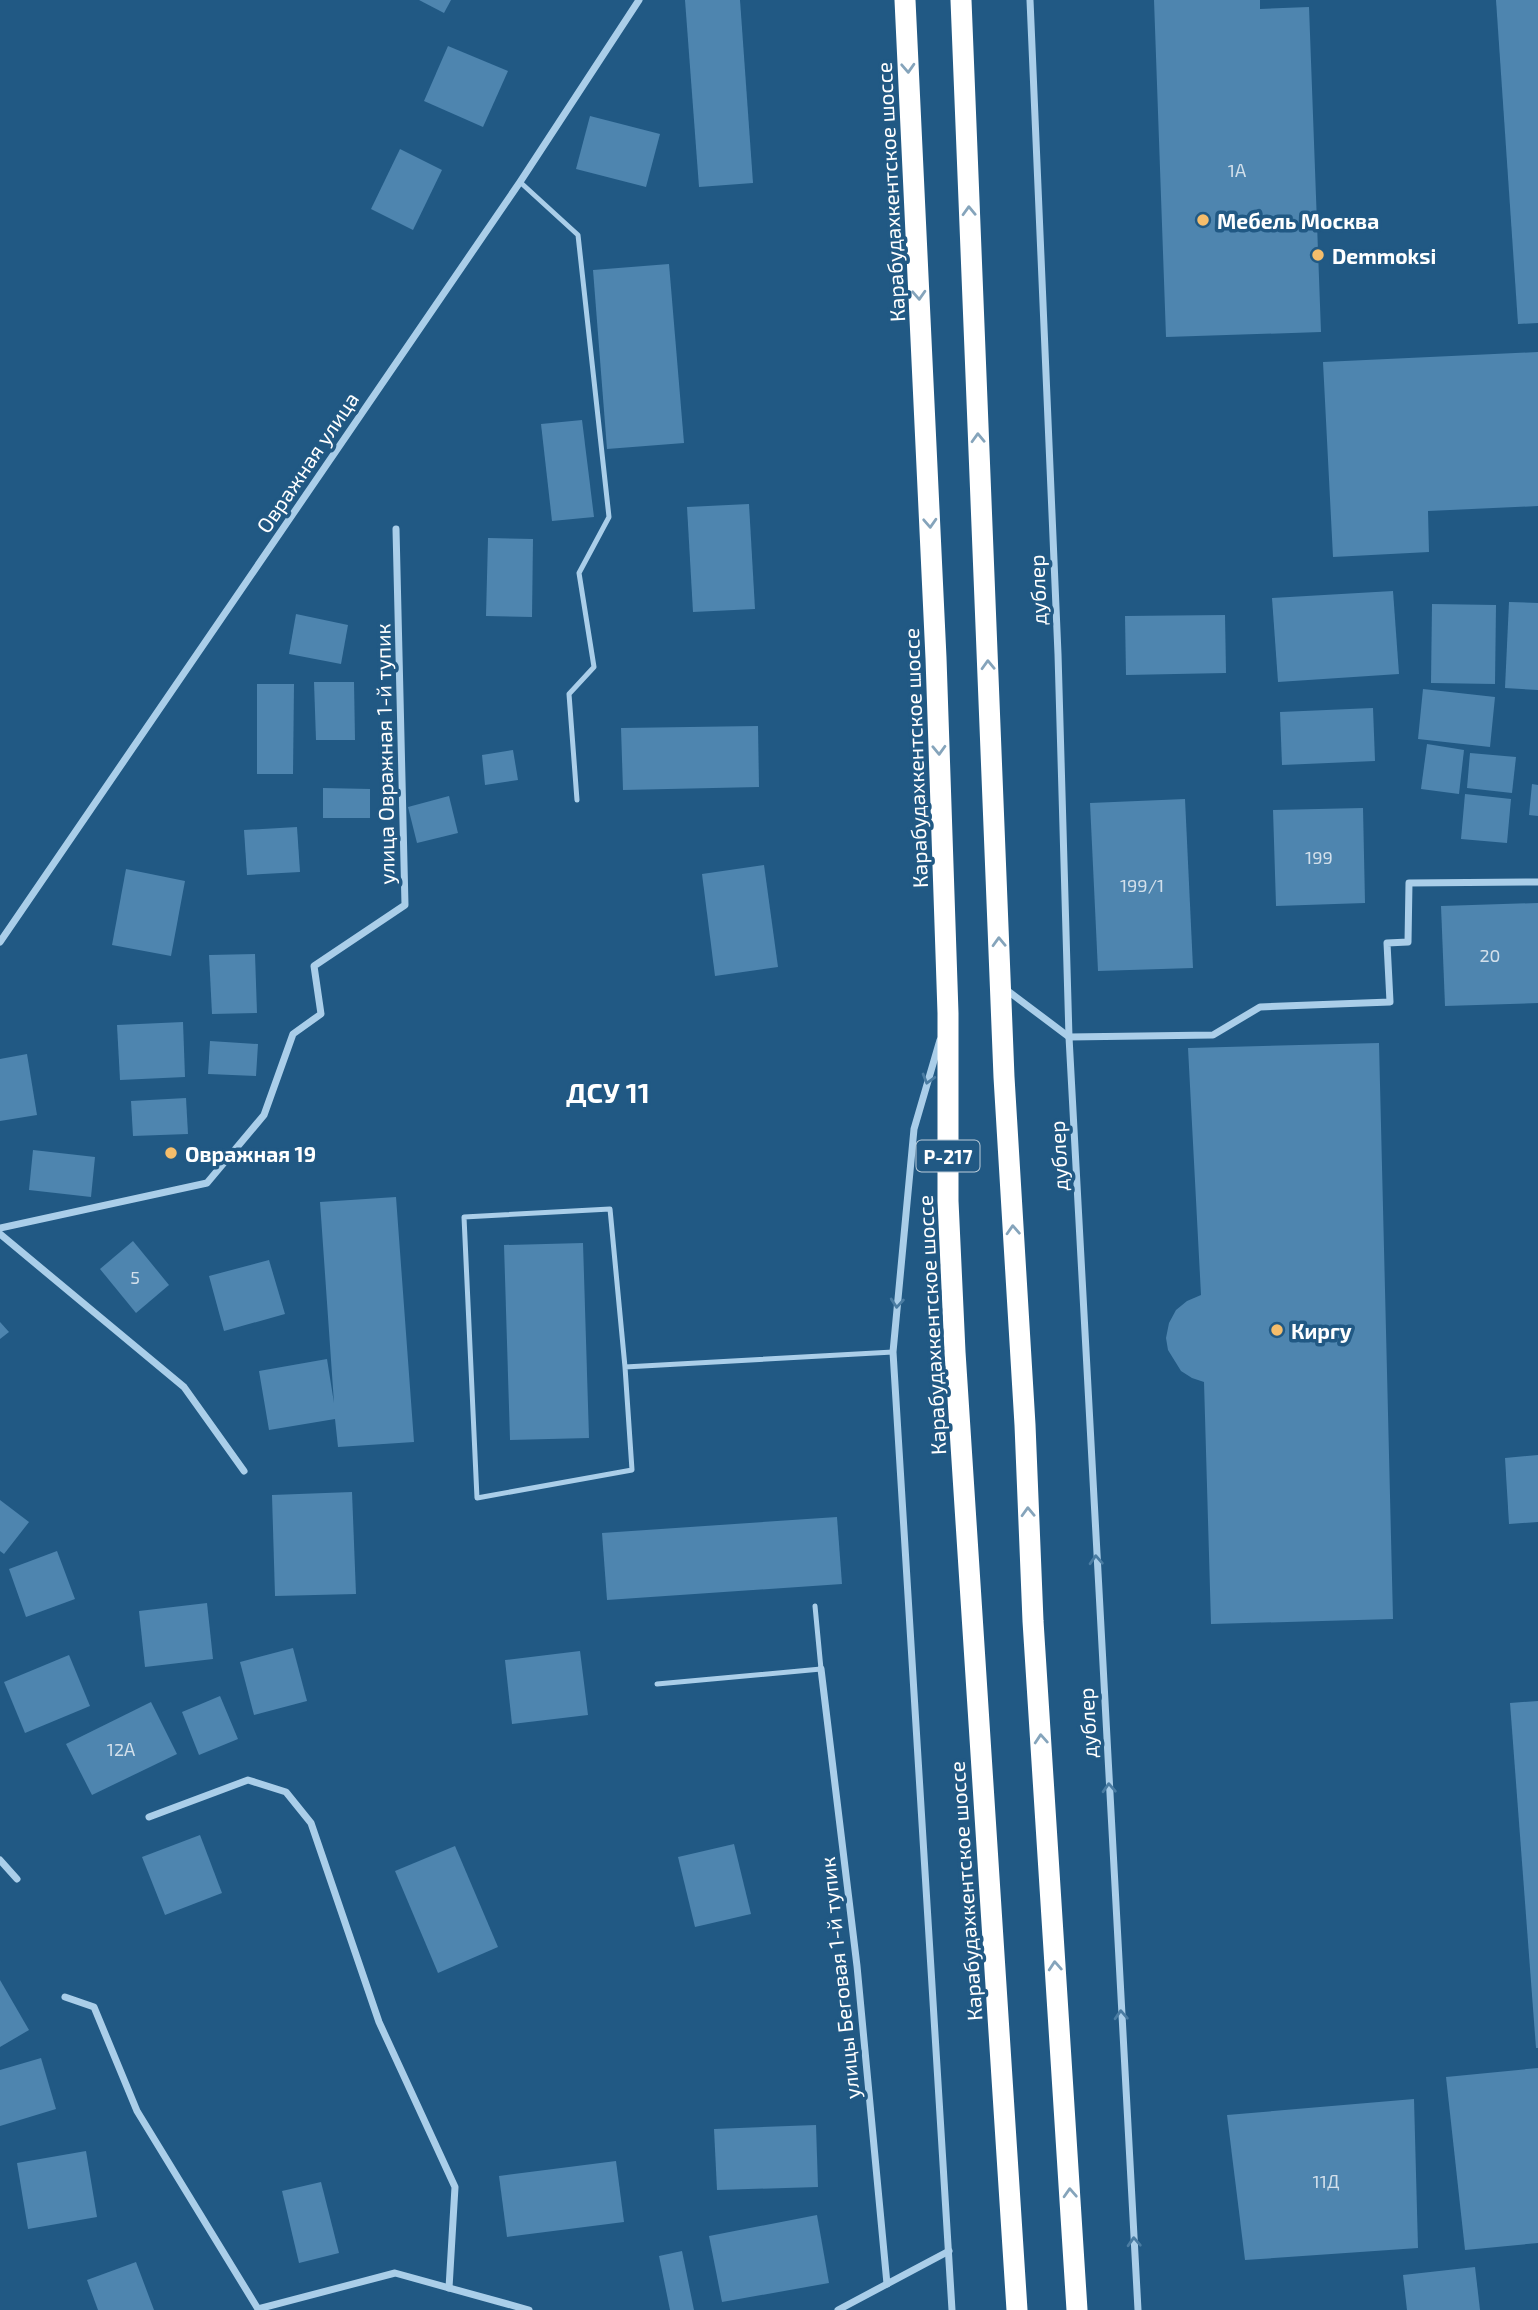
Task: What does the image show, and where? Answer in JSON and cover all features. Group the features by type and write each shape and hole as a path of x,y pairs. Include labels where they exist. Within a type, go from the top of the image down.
{"highway":[{"name":"Карабудахкентское шоссе","path":"905,0 936,644 948,1013 948,1201 955,1352 1017,2310"},
{"path":"961,0 1000,985 1033,1621 1077,2310"}],"street":[{"name":"Овражная улица","path":"0,942 520,182 639,0"},
{"name":"дублер","path":"1030,0 1058,654 1069,1037 1138,2310"},
{"name":"улица Овражная 1-й тупик","path":"0,1227 207,1182 264,1115 293,1034 321,1014 314,966 405,905 396,529"},
{"path":"1000,985 1069,1037 1213,1035 1260,1007 1390,1002 1387,943 1408,942 1409,883 1538,882"},
{"path":"948,1013 914,1129 893,1352 952,2308"},
{"path":"0,1234 184,1387 244,1471"},
{"name":"улицы Беговая 1-й тупик","path":"821,1668 857,1966 887,2284"},
{"path":"149,1817 248,1780 286,1792 311,1823 379,2022 455,2188 449,2288"},
{"path":"0,1860 17,1879"},
{"path":"65,1997 94,2007 137,2111 258,2309 395,2273 529,2310"},
{"path":"838,2310 948,2251"}],"lane":[{"path":"520,182 578,235 609,517 579,573 594,667 569,694 577,800"},
{"path":"610,1209 625,1367 632,1470 477,1498 464,1217 610,1209"},
{"path":"625,1367 893,1352"},
{"path":"657,1684 821,1668 816,1606"},
{"path":"944,2310 952,2308"}],"building":[{"path":"419,0 451,0 444,13"},
{"path":"685,0 740,0 753,183 699,187"},
{"path":"1154,0 1260,0 1260,9 1309,7 1321,332 1166,337"},
{"path":"1496,0 1538,0 1538,323 1518,324"},
{"path":"448,46 508,71 483,127 424,101"},
{"path":"590,116 660,134 646,187 576,169"},
{"path":"400,149 442,170 413,230 371,209"},
{"path":"669,264 684,443 607,449 593,270"},
{"path":"1538,352 1538,506 1428,511 1429,552 1333,557 1323,362"},
{"path":"582,420 594,517 552,521 541,424"},
{"path":"749,504 755,609 693,612 687,507"},
{"path":"488,538 533,539 532,617 486,616"},
{"path":"1393,591 1399,674 1278,682 1272,598"},
{"path":"1509,602 1538,603 1538,690 1505,688"},
{"path":"1432,604 1496,605 1495,684 1431,683"},
{"path":"296,614 348,625 341,664 289,654"},
{"path":"1225,615 1226,673 1126,675 1125,616"},
{"path":"314,682 354,682 355,740 316,740"},
{"path":"257,684 294,684 293,774 257,774"},
{"path":"1423,689 1495,697 1490,747 1418,739"},
{"path":"1373,708 1375,761 1282,765 1280,712"},
{"path":"758,726 759,787 623,790 621,728"},
{"path":"1427,744 1464,750 1459,794 1421,789"},
{"path":"513,750 518,780 485,785 482,755"},
{"path":"1470,753 1516,757 1512,793 1467,788"},
{"path":"1532,784 1538,785 1538,816 1529,815"},
{"path":"323,788 370,789 370,818 323,818"},
{"path":"1465,794 1511,799 1507,843 1461,839"},
{"path":"449,796 458,833 417,843 408,807"},
{"path":"1185,799 1193,968 1098,971 1090,803"},
{"path":"1363,808 1365,903 1276,906 1273,810"},
{"path":"297,827 300,872 247,875 244,830"},
{"path":"764,865 778,967 715,976 702,874"},
{"path":"126,869 185,881 171,956 112,945"},
{"path":"1538,903 1538,1003 1445,1006 1441,906"},
{"path":"255,954 257,1013 212,1014 209,955"},
{"path":"183,1022 185,1077 120,1080 117,1025"},
{"path":"210,1041 258,1044 256,1076 208,1074"},
{"name":"Киргу","path":"1379,1043 1393,1619 1211,1624 1204,1382 1181,1371 1168,1350 1166,1338 1169,1323 1176,1310 1201,1295 1188,1048"},
{"path":"27,1054 37,1115 0,1121 0,1059"},
{"path":"186,1098 188,1134 133,1136 131,1101"},
{"path":"33,1150 95,1157 91,1197 29,1190"},
{"path":"396,1197 414,1442 338,1447 335,1419 269,1430 259,1371 327,1359 334,1403 320,1202"},
{"path":"133,1241 169,1285 136,1313 100,1269"},
{"path":"583,1243 589,1438 510,1440 504,1245"},
{"path":"269,1260 285,1314 224,1331 209,1276"},
{"path":"0,1322 9,1332 0,1339"},
{"path":"1538,1455 1538,1522 1509,1524 1505,1458"},
{"path":"352,1492 356,1594 275,1596 272,1495"},
{"path":"0,1500 29,1522 4,1554 0,1551"},
{"path":"837,1517 842,1584 607,1600 602,1533"},
{"path":"57,1551 75,1599 26,1617 9,1569"},
{"path":"207,1603 213,1659 145,1667 139,1611"},
{"path":"293,1648 307,1701 254,1715 240,1662"},
{"path":"580,1651 588,1715 512,1724 505,1660"},
{"path":"69,1655 90,1706 25,1733 4,1682"},
{"path":"220,1696 238,1739 199,1755 182,1712"},
{"path":"1538,1701 1538,2048 1536,2048 1510,1703"},
{"path":"151,1702 177,1754 92,1795 66,1744"},
{"path":"200,1835 222,1893 165,1915 142,1857"},
{"path":"734,1844 751,1914 695,1927 678,1857"},
{"path":"455,1846 498,1947 438,1973 395,1871"},
{"path":"0,1980 29,2030 0,2047"},
{"path":"41,2058 56,2109 0,2126 0,2070"},
{"path":"1538,2068 1538,2243 1465,2250 1446,2077"},
{"path":"1414,2099 1418,2248 1245,2260 1227,2115"},
{"path":"816,2125 818,2187 717,2190 714,2129"},
{"path":"86,2151 97,2217 28,2229 17,2163"},
{"path":"616,2161 624,2222 507,2237 499,2176"},
{"path":"321,2182 339,2253 299,2263 282,2191"},
{"path":"817,2215 829,2283 722,2302 709,2236"},
{"path":"682,2251 694,2310 670,2310 659,2256"},
{"path":"136,2262 154,2310 98,2310 87,2280"},
{"path":"1475,2267 1480,2310 1407,2310 1403,2275"}],"place":[{"name":"Мебель Москва","path":"1203,220"},
{"name":"Demmoksi","path":"1318,255"},
{"name":"Овражная 19","path":"171,1153"},
{"name":"Киргу","path":"1277,1330"}],"district":[{"name":"ДСУ 11","path":"608,1092"}]}
